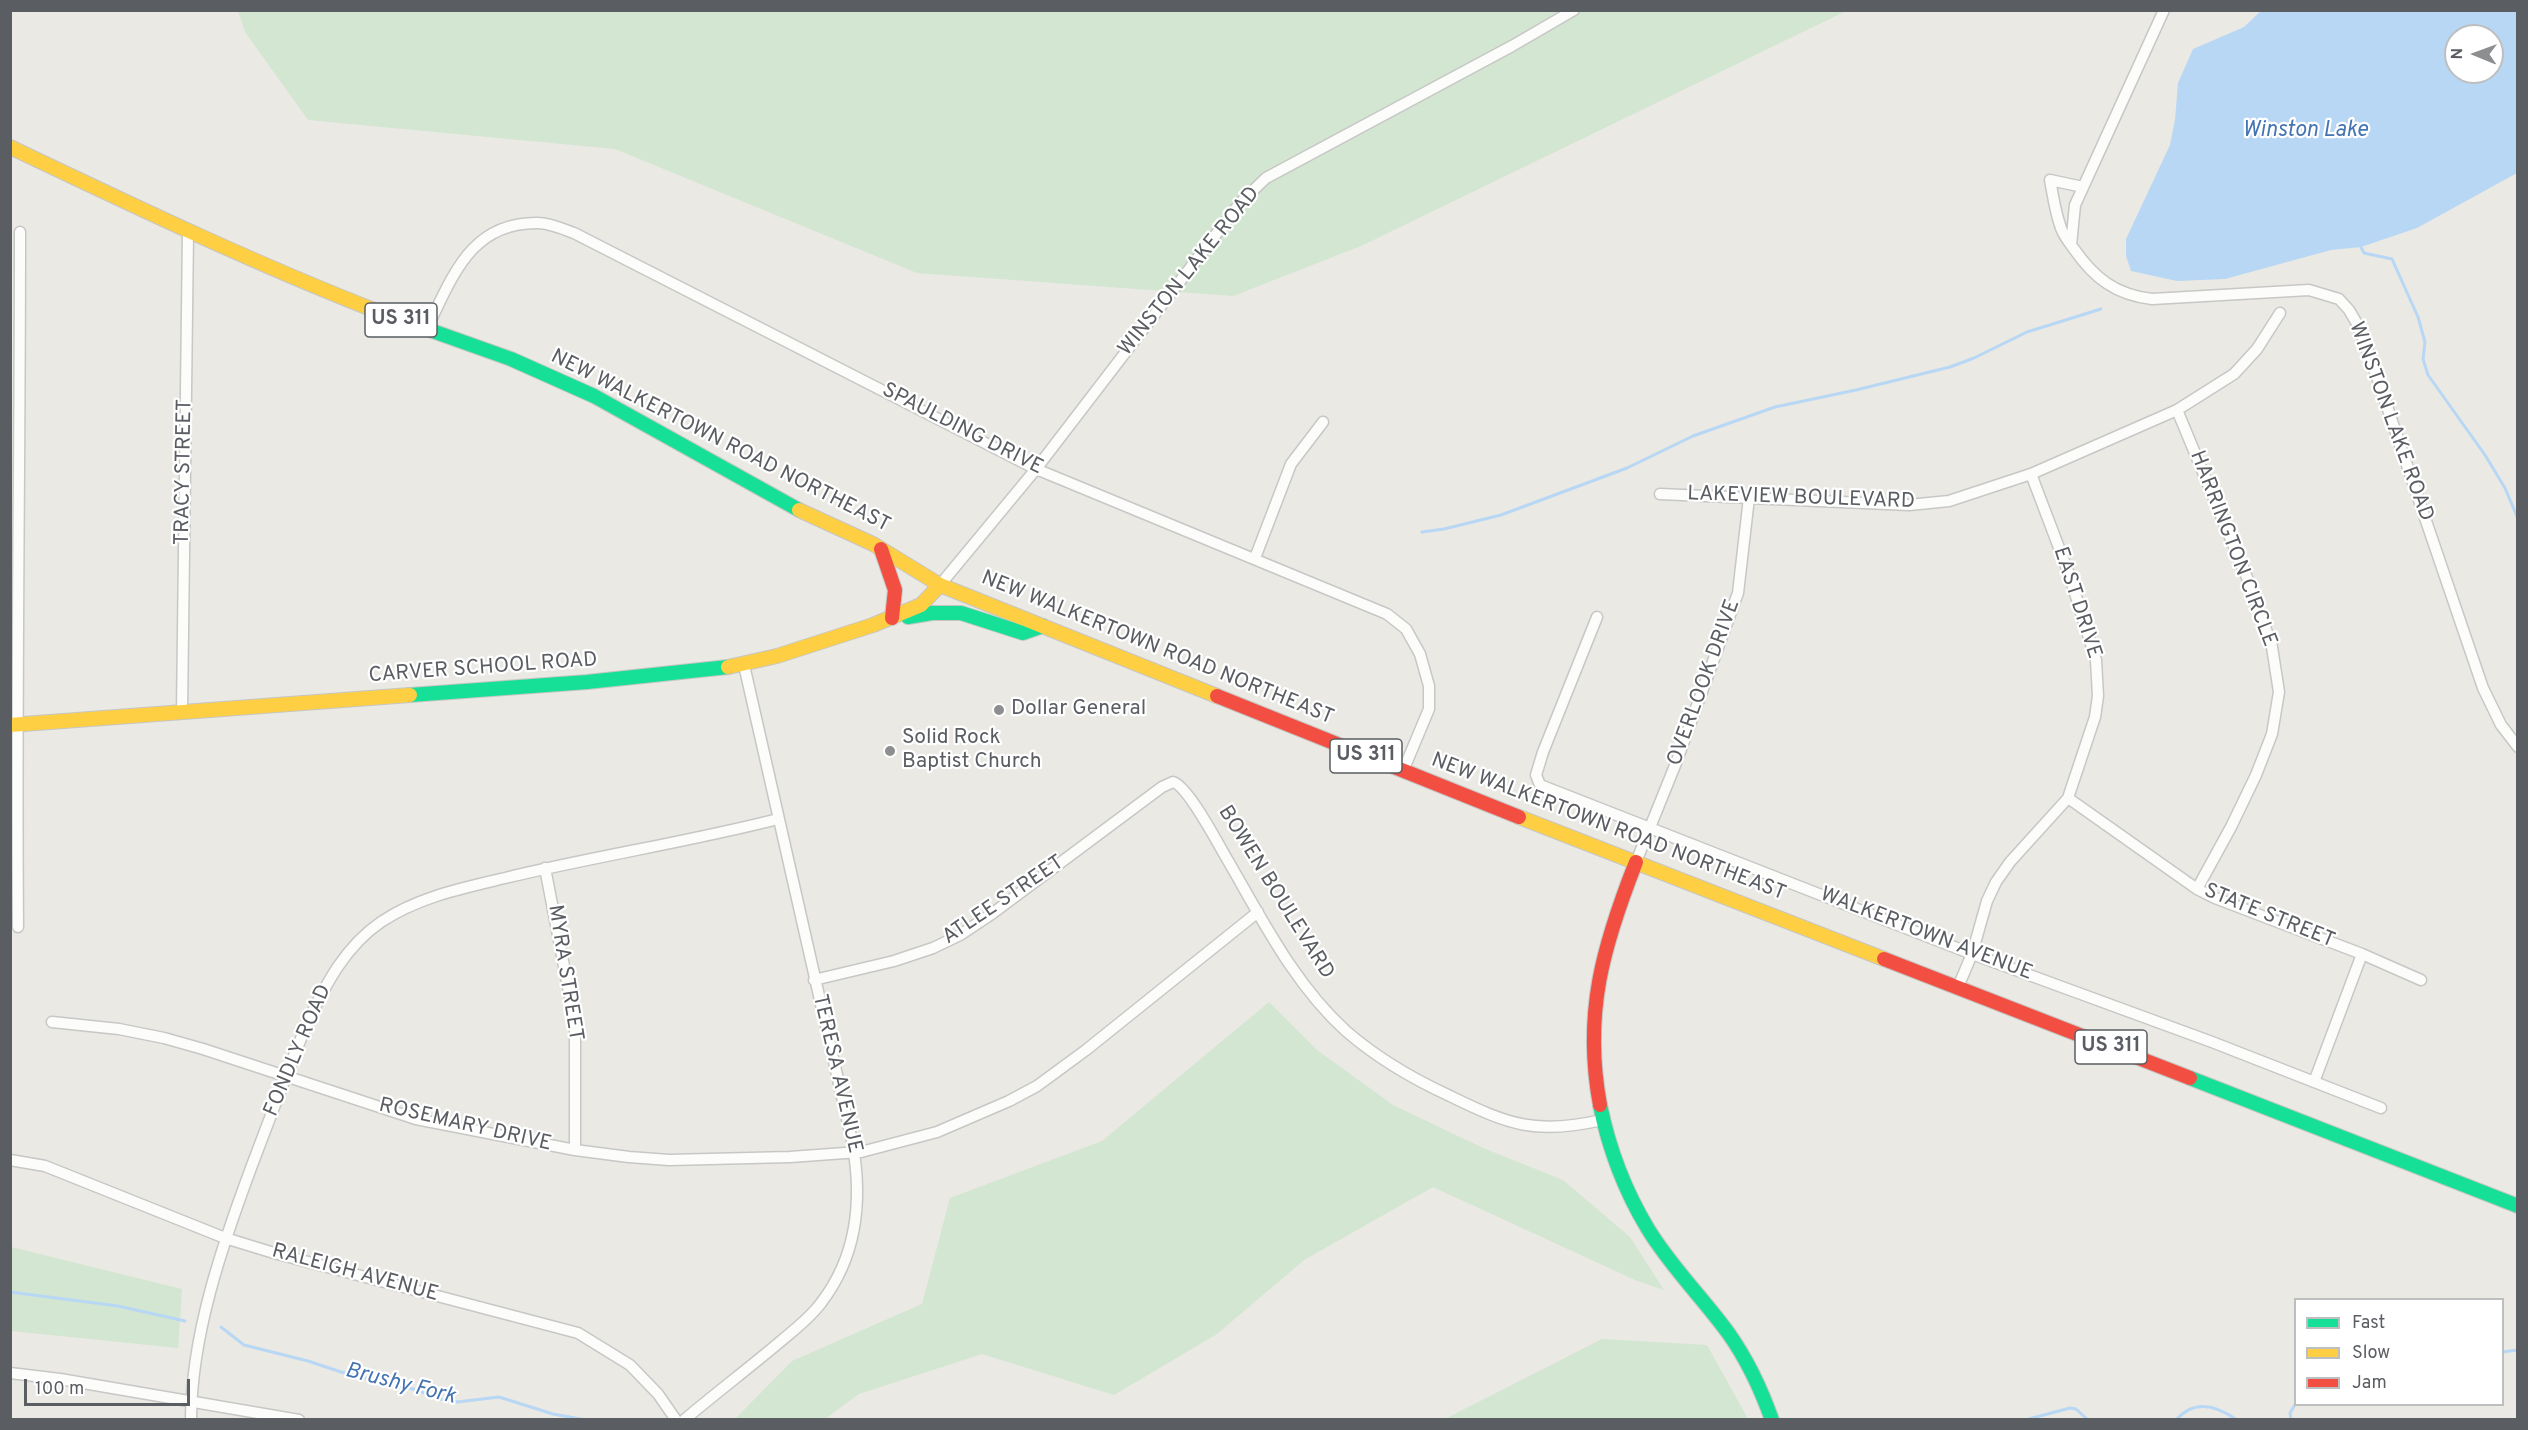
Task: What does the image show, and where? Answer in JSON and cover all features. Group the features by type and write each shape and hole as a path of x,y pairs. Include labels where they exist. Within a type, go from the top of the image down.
{"main road":[{"name":"NEW WALKERTOWN ROAD NORTHEAST","path":"10,147 188,232 312,286 426,330 511,359 594,396 804,513 881,549 940,585 1402,771 2517,1206"},
{"path":"881,549 896,590 897,598 892,618 932,613 962,613 1023,633 1043,626"},
{"name":"CARVER SCHOOL ROAD","path":"14,725 686,674 744,665 892,618 921,605 940,585"},
{"path":"1636,862 1603,957 1596,998 1593,1048 1595,1080 1602,1120 1618,1171 1644,1223 1671,1263 1734,1339 1756,1377 1772,1419"}],"street":[{"name":"WINSTON LAKE ROAD","path":"940,585 1036,469 1240,203 1266,178 1512,46 1574,10"},
{"path":"2071,245 2075,205 2164,10"},
{"name":"WINSTON LAKE ROAD","path":"2083,188 2050,180 2060,228 2083,262 2113,289 2137,297 2172,299 2309,290 2343,302 2359,327 2483,688 2500,725 2517,747"},
{"name":"SPAULDING DRIVE","path":"426,330 462,259 483,240 508,226 540,223 574,232 1036,469 1387,614 1406,629 1420,654 1429,687 1429,709 1402,771"},
{"path":"18,927 14,725 20,232"},
{"name":"TRACY STREET","path":"182,712 188,232"},
{"name":"LAKEVIEW BOULEVARD","path":"1660,495 1909,505 1949,501 2031,474 2177,410 2234,374 2257,349 2280,313"},
{"name":"HARRINGTON CIRCLE","path":"2177,410 2253,592 2272,647 2279,692 2272,734 2256,775 2196,889"},
{"path":"1255,558 1291,464 1323,422"},
{"name":"EAST DRIVE","path":"1958,987 1972,954 1987,901 1995,882 2068,798 2091,736 2098,696 2098,676 2085,622 2031,474"},
{"name":"OVERLOOK DRIVE","path":"1636,862 1676,763 1738,593 1749,498"},
{"name":"WALKERTOWN AVENUE","path":"1597,617 1536,775 1537,782 1545,788 1972,954 2212,1042 2381,1108"},
{"name":"TERESA AVENUE","path":"684,1419 820,1305 834,1284 848,1251 857,1214 858,1180 854,1153 744,665"},
{"name":"BOWEN BOULEVARD","path":"1173,782 1181,786 1198,811 1287,961 1327,1012 1353,1037 1390,1064 1486,1114 1513,1123 1554,1128 1602,1120"},
{"name":"ATLEE STREET","path":"814,980 894,962 954,938 993,913 1162,787 1173,782"},
{"name":"STATE STREET","path":"2068,798 2196,889 2362,954 2421,980"},
{"name":"FONDLY ROAD","path":"191,1419 191,1400 206,1309 225,1238 285,1076 324,987 337,966 364,935 398,912 421,901 460,889 545,868 778,819"},
{"name":"MYRA STREET","path":"545,868 575,1023 575,1150"},
{"name":"ROSEMARY DRIVE","path":"52,1022 119,1029 164,1038 416,1119 575,1150 669,1160 854,1153 937,1132 990,1110 1037,1086 1086,1050 1258,912"},
{"path":"2314,1082 2362,954"},
{"name":"RALEIGH AVENUE","path":"10,1160 45,1166 68,1174 225,1238 322,1267 578,1333 630,1365 658,1394 676,1419"},
{"path":"10,1373 60,1378 299,1419"}],"green space":[{"path":"238,11 1846,11 1361,246 1233,296 917,273 615,149 308,120 245,32"},
{"path":"1269,1002 1317,1050 1393,1105 1483,1148 1563,1180 1630,1237 1664,1290 1635,1280 1433,1187 1304,1260 1217,1334 1114,1395 982,1354 859,1394 825,1419 735,1419 792,1361 922,1304 950,1198 1102,1141"},
{"path":"11,1247 182,1289 178,1348 11,1331"},
{"path":"1602,1339 1707,1345 1748,1419 1445,1419"}],"water":[{"name":"Winston Lake","path":"2262,10 2517,11 2517,173 2417,228 2361,247 2331,250 2225,279 2177,281 2131,271 2126,256 2126,239 2170,145 2178,83 2193,49 2244,27"}],"waterway":[{"path":"2361,247 2364,253 2392,259 2418,317 2425,342 2423,359 2428,375 2485,455 2505,488 2518,519"},
{"path":"1422,532 1501,515 1627,468 1693,436 1775,407 1950,367 2027,332 2101,309"},
{"name":"Brushy Fork","path":"10,1292 118,1306 185,1321"},
{"name":"Brushy Fork","path":"221,1327 244,1345 417,1390 440,1399 457,1402 499,1397 553,1414 586,1420"},
{"name":"Brushy Fork","path":"2504,1352 2518,1350"},
{"name":"Brushy Fork","path":"2176,1420 2190,1409 2205,1406 2221,1411 2237,1420"},
{"name":"Brushy Fork","path":"2291,1420 2290,1413 2294,1406"},
{"name":"Brushy Fork","path":"2025,1420 2070,1408 2076,1409 2088,1420"}],"traffic: fast":[{"path":"379,312 511,359 594,396 799,510"},
{"path":"908,617 932,613 961,613 1023,633 1043,626"},
{"path":"410,695 587,682 728,667"},
{"path":"2190,1078 2518,1206"},
{"path":"1600,1105 1619,1169 1640,1215 1667,1256 1736,1344 1754,1376 1772,1420"}],"traffic: slow":[{"path":"10,147 239,254 379,312"},
{"path":"799,510 873,544 940,585 1217,696"},
{"path":"728,667 777,656 873,625 921,605 940,585"},
{"path":"10,725 410,695"},
{"path":"1519,817 1884,959"}],"traffic: jam":[{"path":"881,549 895,590 892,618"},
{"path":"1217,696 1519,817"},
{"path":"1600,1105 1595,1072 1594,1040 1599,981 1614,923 1636,862"},
{"path":"1884,959 2190,1078"}],"place":[{"name":"Dollar General","path":"999,710"},
{"name":"Solid Rock Baptist Church","path":"890,751"}]}
